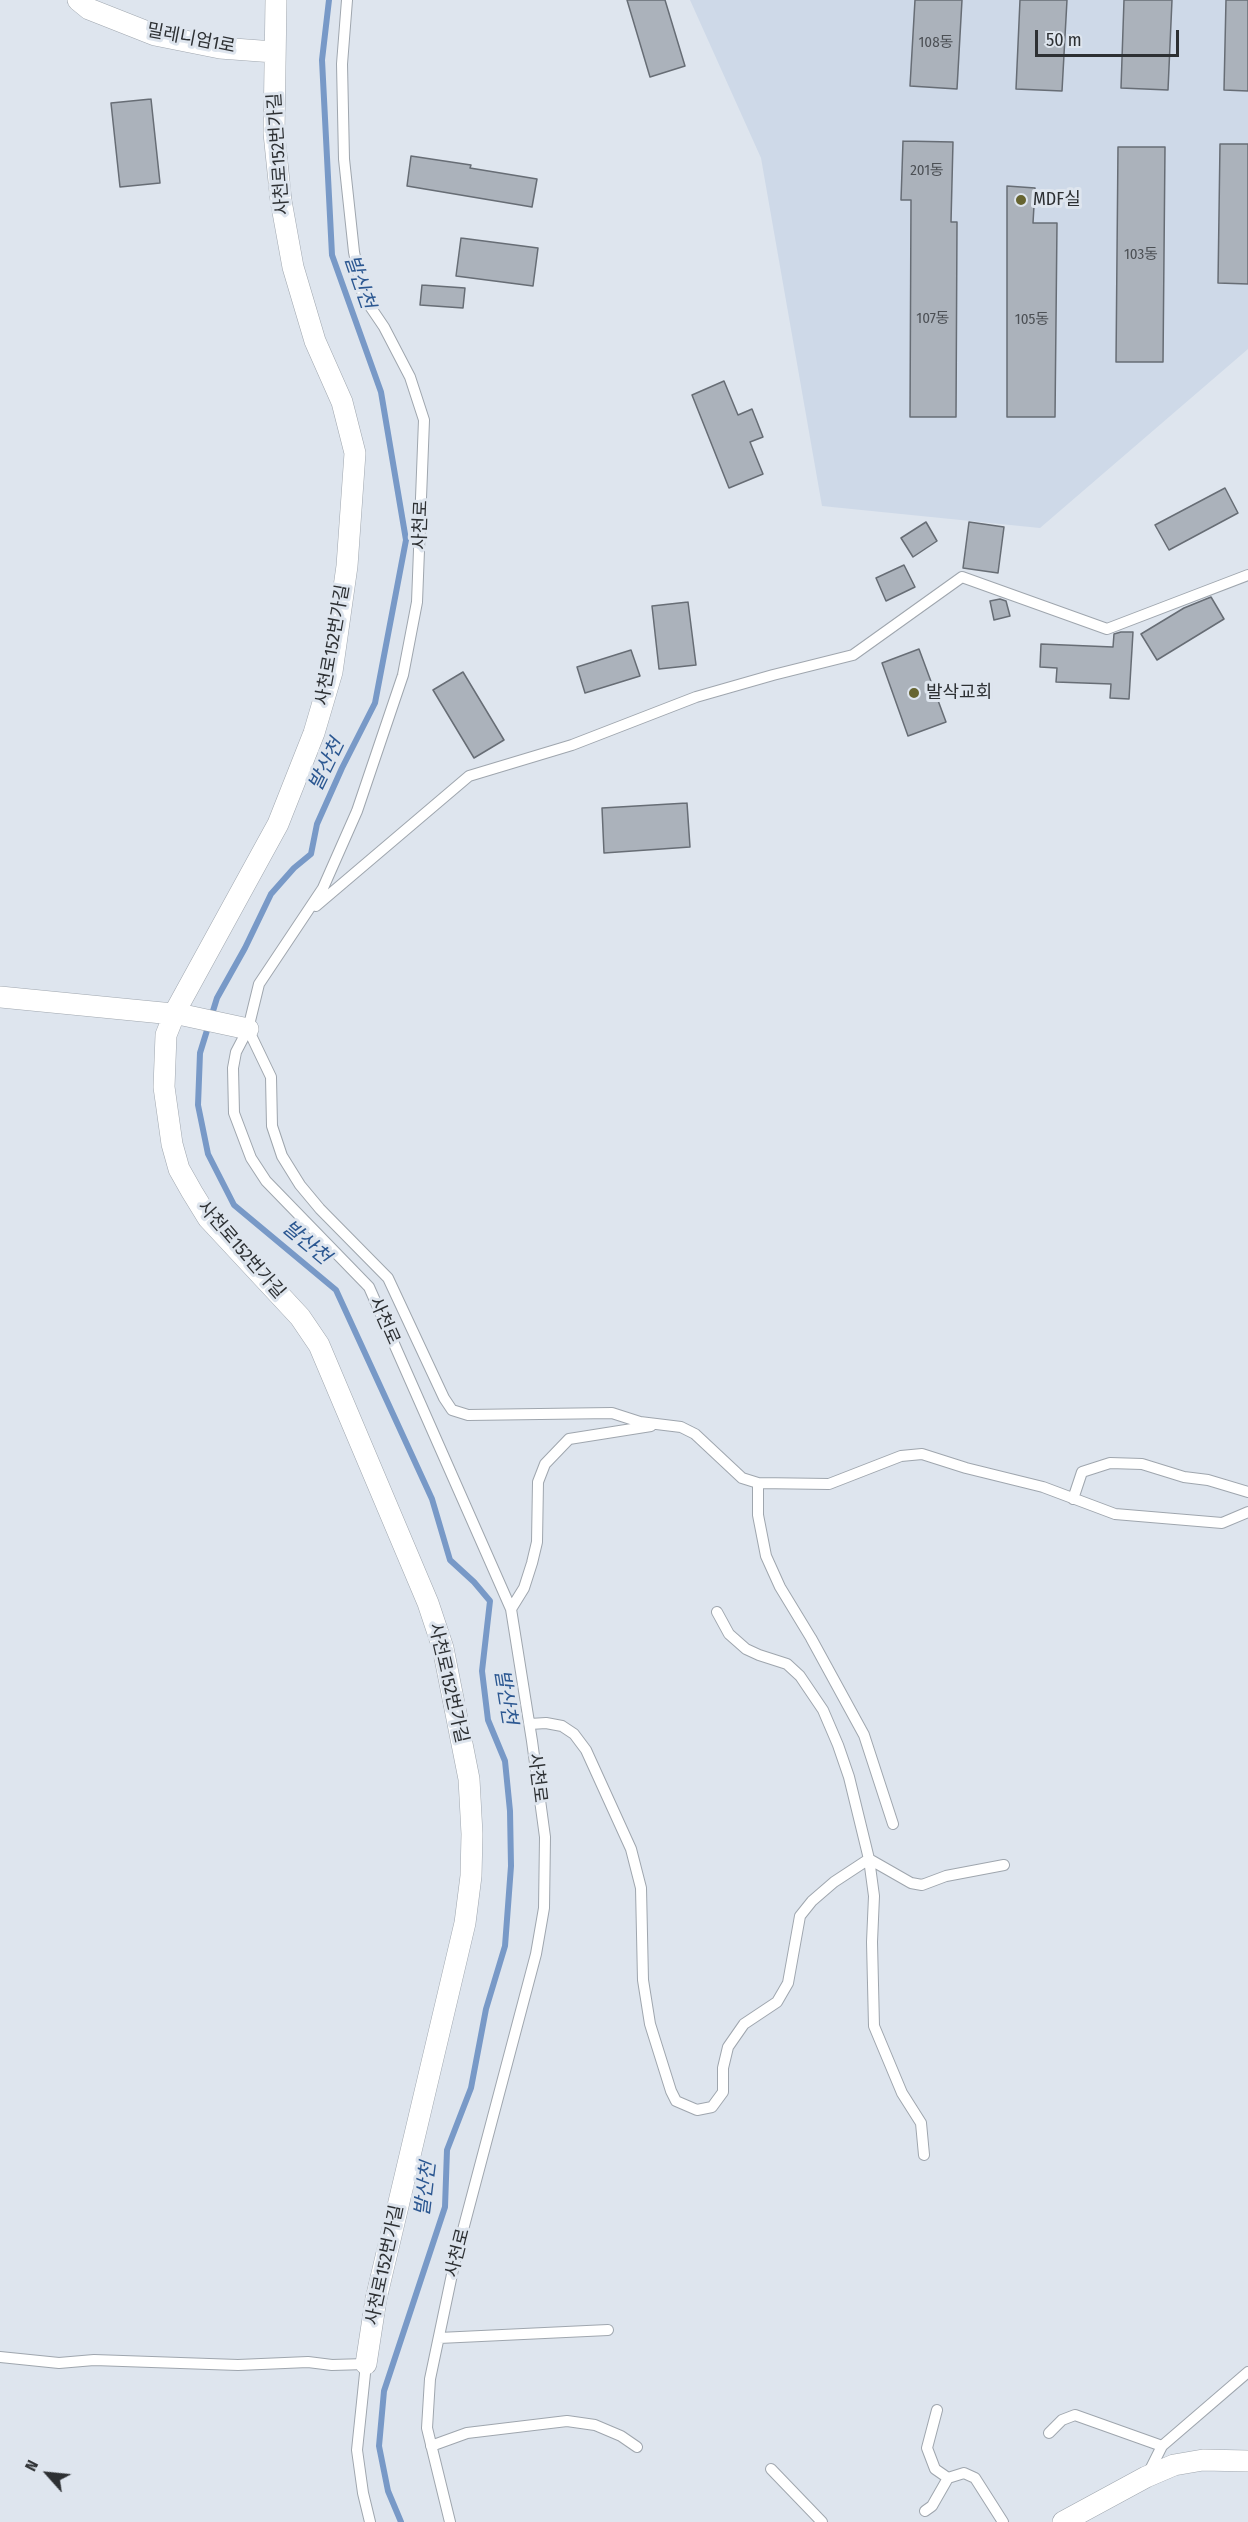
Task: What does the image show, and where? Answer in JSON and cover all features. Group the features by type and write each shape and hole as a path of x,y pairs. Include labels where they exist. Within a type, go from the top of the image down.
{"street":[{"name":"밀레니엄1로","path":"78,0 89,9 155,35 220,48 274,52"},
{"name":"사천로152번가길","path":"276,0 274,133 281,201 293,267 315,341 342,402 355,453 347,566 332,672 314,734 278,824 166,1035 164,1078 167,1116 179,1169 208,1218 300,1317 319,1345 428,1603 443,1648 470,1779 472,1834 465,1923 376,2299 366,2364"},
{"path":"0,997 179,1014 242,1028"},
{"path":"1063,2522 1146,2477 1174,2465 1203,2460 1248,2461"}],"lane":[{"name":"사천로","path":"346,0 342,64 344,159 354,252 363,296 384,327 410,377 424,420 422,520 417,602 403,675 357,811 323,888 259,984 242,1028 232,1068 234,1113 251,1158 266,1181 369,1287 511,1609 530,1724 545,1837 544,1908 536,1954 455,2260 430,2379 427,2428 450,2522"},
{"path":"305,915 470,776 572,745 696,697 853,655 962,577 1107,629 1248,574"},
{"path":"242,1028 271,1077 272,1126 282,1156 300,1185 320,1209 388,1278 444,1398 452,1410 468,1415 612,1413 640,1422 681,1427 695,1434 742,1478 758,1484 829,1484 901,1456 922,1454 966,1468 1043,1487 1115,1514 1222,1523 1248,1512"},
{"path":"511,1609 524,1588 537,1542 538,1482 545,1464 569,1439 661,1424"},
{"path":"1073,1499 1082,1472 1110,1463 1142,1464 1184,1477 1208,1480 1248,1492"},
{"path":"758,1484 758,1515 766,1556 780,1587 864,1735 893,1824"},
{"path":"717,1612 729,1634 746,1648 787,1664 801,1676 823,1710 849,1777 869,1858 874,1896 872,1942 874,2026 902,2093 921,2123 924,2155"},
{"path":"530,1724 546,1723 562,1726 574,1734 586,1750 631,1849 641,1888 644,1980 650,2024 671,2091 676,2101 684,2105 697,2110 712,2107 723,2092 723,2068 728,2047 744,2024 777,2002 788,1983 800,1916 812,1901 834,1882 869,1858"},
{"path":"869,1858 911,1883 922,1885 945,1876 1004,1865"},
{"path":"439,2338 608,2330"},
{"path":"0,2357 59,2362 94,2360 238,2365 308,2362 332,2365 366,2364"},
{"name":"사천로152번가길","path":"366,2364 357,2451 370,2522"},
{"path":"1146,2477 1162,2446 1248,2372"},
{"path":"937,2410 927,2448 935,2469 948,2478"},
{"path":"1049,2433 1062,2420 1075,2415 1162,2446"},
{"path":"431,2446 467,2433 567,2421 595,2425 621,2436 637,2447"},
{"path":"771,2469 822,2522"},
{"path":"925,2511 932,2506 948,2478 964,2473 975,2478 1003,2522"}],"shaded area":[{"path":"690,0 1248,0 1248,349 1040,528 822,506 761,158"}],"building":[{"path":"627,0 665,0 685,66 650,77"},
{"path":"915,0 962,0 957,89 910,86"},
{"path":"1020,0 1067,0 1062,91 1016,89"},
{"path":"1124,0 1172,0 1168,90 1121,88"},
{"path":"1226,0 1248,0 1248,91 1224,90"},
{"path":"151,99 160,183 120,187 111,103"},
{"path":"903,141 953,142 951,222 957,222 956,417 910,417 911,200 901,200"},
{"path":"1220,144 1248,144 1248,284 1218,283"},
{"path":"1118,147 1165,147 1163,362 1116,362"},
{"path":"411,156 471,165 470,168 537,179 532,207 407,186"},
{"path":"1007,186 1035,188 1033,223 1057,223 1055,417 1007,417"},
{"path":"461,238 538,248 533,286 456,276"},
{"path":"422,285 465,288 463,308 420,305"},
{"path":"724,381 738,415 752,409 763,437 750,442 763,474 729,488 692,395"},
{"path":"1225,488 1238,513 1169,550 1155,525"},
{"path":"926,522 937,541 913,557 901,538"},
{"path":"969,522 1004,527 998,573 963,568"},
{"path":"904,565 915,587 886,601 876,578"},
{"path":"1211,597 1224,619 1157,660 1141,634 1184,608"},
{"path":"1000,599 1006,601 1010,616 994,620 990,601"},
{"path":"688,602 696,665 659,669 652,606"},
{"path":"1133,632 1129,699 1110,698 1111,684 1056,682 1057,668 1040,667 1041,644 1113,647 1114,634"},
{"name":"발삭교회","path":"919,649 946,722 908,736 882,663"},
{"path":"631,650 640,676 585,693 577,667"},
{"path":"463,672 504,740 474,758 433,690"},
{"path":"687,803 690,847 604,853 602,808"}],"waterway":[{"name":"발산천","path":"329,0 322,60 332,255 381,392 406,540 375,703 317,824 311,854 294,868 271,894 245,948 217,998 200,1053 198,1105 208,1154 234,1205 336,1290 432,1499 450,1560 474,1582 490,1601 482,1671 488,1720 505,1761 510,1811 511,1866 505,1946 486,2009 471,2088 447,2150 445,2207 384,2391 379,2446 388,2491 401,2522"}],"place":[{"name":"MDF실","path":"1021,200"},
{"name":"발삭교회","path":"914,693"}]}
